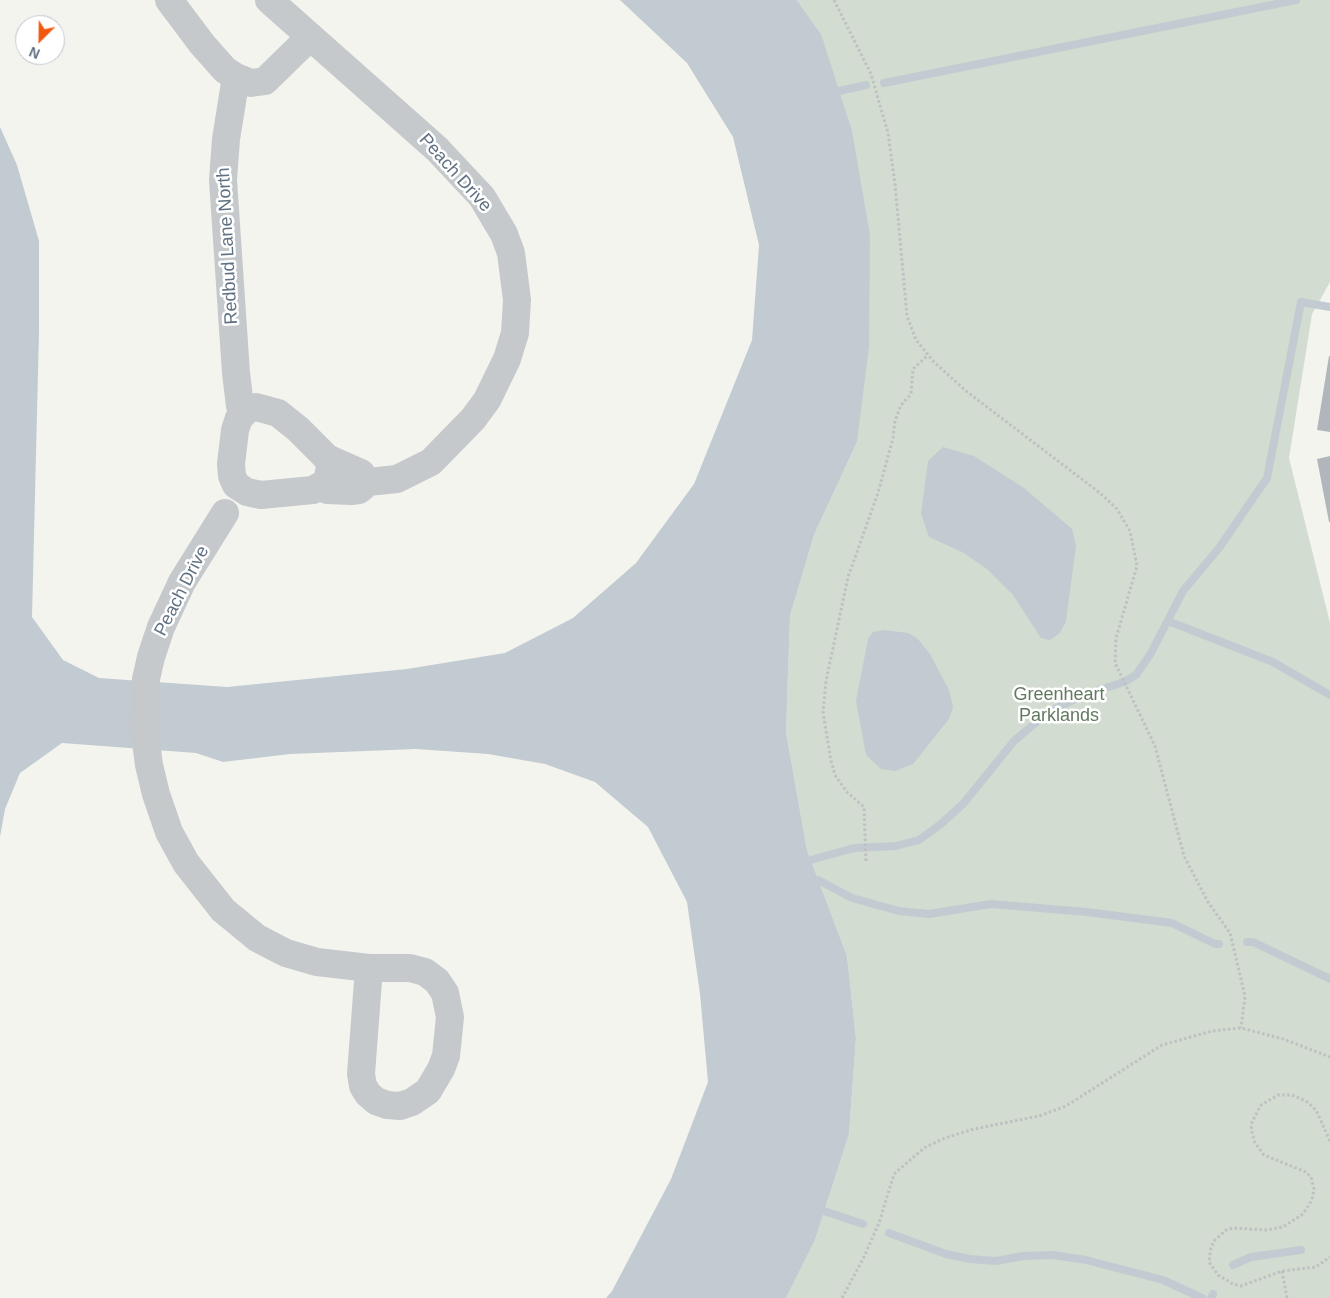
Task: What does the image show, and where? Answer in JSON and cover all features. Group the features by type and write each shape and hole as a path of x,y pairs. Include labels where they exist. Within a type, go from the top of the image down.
{"street":[{"path":"169,0 202,44 225,70 236,78 250,83 265,81 310,37"},
{"name":"Peach Drive","path":"254,494 313,490 321,487 328,490 359,490 368,482 397,479 431,462 472,419 487,400 507,359 515,333 517,300 511,253 504,234 482,197 437,149 270,0"},
{"name":"Redbud Lane North","path":"236,78 227,130 224,180 235,365 240,406 244,414"},
{"path":"244,414 248,409 256,407 278,413 298,428 327,458 361,473 368,482"},
{"name":"Peach Drive","path":"244,414 239,418 232,446 232,476 226,496 225,513 186,575 168,611 150,657 146,679 144,727 148,765 156,794 176,848 209,894 234,921 257,938 286,953 331,965 369,968 410,968 425,972 437,981 447,1003 450,1031 442,1069 428,1091 412,1102 400,1106 387,1105 376,1100 368,1094 363,1086 361,1074 369,968"},
{"path":"321,487 329,478 330,466 327,458"},
{"path":"225,513 237,511 247,505 254,494 241,489 232,476"}],"path":[{"path":"834,0 872,74 888,133 895,184 907,316 916,340 928,355 966,391 1100,493 1118,510 1130,531 1135,548 1137,566 1116,638 1115,663 1155,746 1184,856 1208,902 1230,933 1245,996 1241,1028"},
{"path":"866,861 864,807 848,792 835,774 831,761 823,712 826,681 848,577 878,493 893,438 895,421 901,405 911,394 913,369 928,355"},
{"path":"842,1298 875,1232 894,1174 924,1148 955,1135 1012,1120 1039,1116 1066,1106 1162,1044 1212,1031 1241,1028 1283,1039 1330,1057"},
{"path":"1330,1141 1316,1110 1306,1100 1292,1095 1272,1097 1261,1105 1254,1116 1251,1129 1258,1149 1271,1159 1306,1172 1311,1178 1314,1189 1312,1200 1303,1214 1283,1228 1266,1230 1233,1228 1226,1230 1211,1247 1209,1262 1218,1275 1233,1284 1241,1286 1282,1271 1316,1267 1330,1257"},
{"path":"1282,1271 1287,1298"}],"green space":[{"name":"Greenheart Parklands","path":"797,0 1330,0 1330,282 1312,314 1289,458 1330,623 1330,1298 786,1298 815,1240 849,1134 856,1038 847,956 807,850 786,732 790,616 814,535 857,442 821,34"}],"shaded area":[{"path":"620,0 797,0 821,34 852,131 870,235 869,347 857,442 814,535 790,616 786,732 807,850 847,956 856,1038 849,1134 815,1240 786,1298 606,1298 612,1291 671,1179 708,1082 700,994 687,902 648,827 595,782 545,764 488,754 416,749 290,754 223,762 196,753 62,743 20,773 5,809 0,837 0,127 17,165 39,241 39,332 32,617 63,660 99,678 227,687 407,669 505,653 573,618 636,563 694,484 752,340 759,245 733,137 687,63"},
{"path":"943,447 974,456 1024,488 1072,529 1076,546 1066,621 1060,633 1050,640 1041,638 1013,595 987,569 962,552 929,537 921,514 928,461"},
{"path":"884,630 908,633 917,638 930,654 949,690 953,707 949,719 913,764 895,771 881,769 866,755 856,701 868,639 873,632"}],"building":[{"path":"1330,356 1330,432 1317,430"},
{"path":"1330,456 1330,522 1329,522 1317,459"}],"waterway":[{"path":"884,83 1296,0"},
{"path":"839,91 866,85"},
{"path":"811,860 854,848 896,846 919,840 941,824 963,804 1014,741 1047,713 1081,696 1124,682 1136,675 1151,653 1183,591 1219,548 1267,478 1301,302 1330,307"},
{"path":"1168,621 1273,662 1330,695"},
{"path":"818,880 852,898 899,911 929,914 991,904 1087,912 1172,923 1215,944 1219,944"},
{"path":"1247,942 1253,942 1330,979"},
{"path":"824,1211 863,1224"},
{"path":"889,1233 946,1254 970,1259 996,1261 1023,1256 1053,1255 1086,1260 1163,1280 1202,1298"},
{"path":"1233,1265 1251,1257 1301,1250"},
{"path":"1211,1298 1213,1294"}]}
